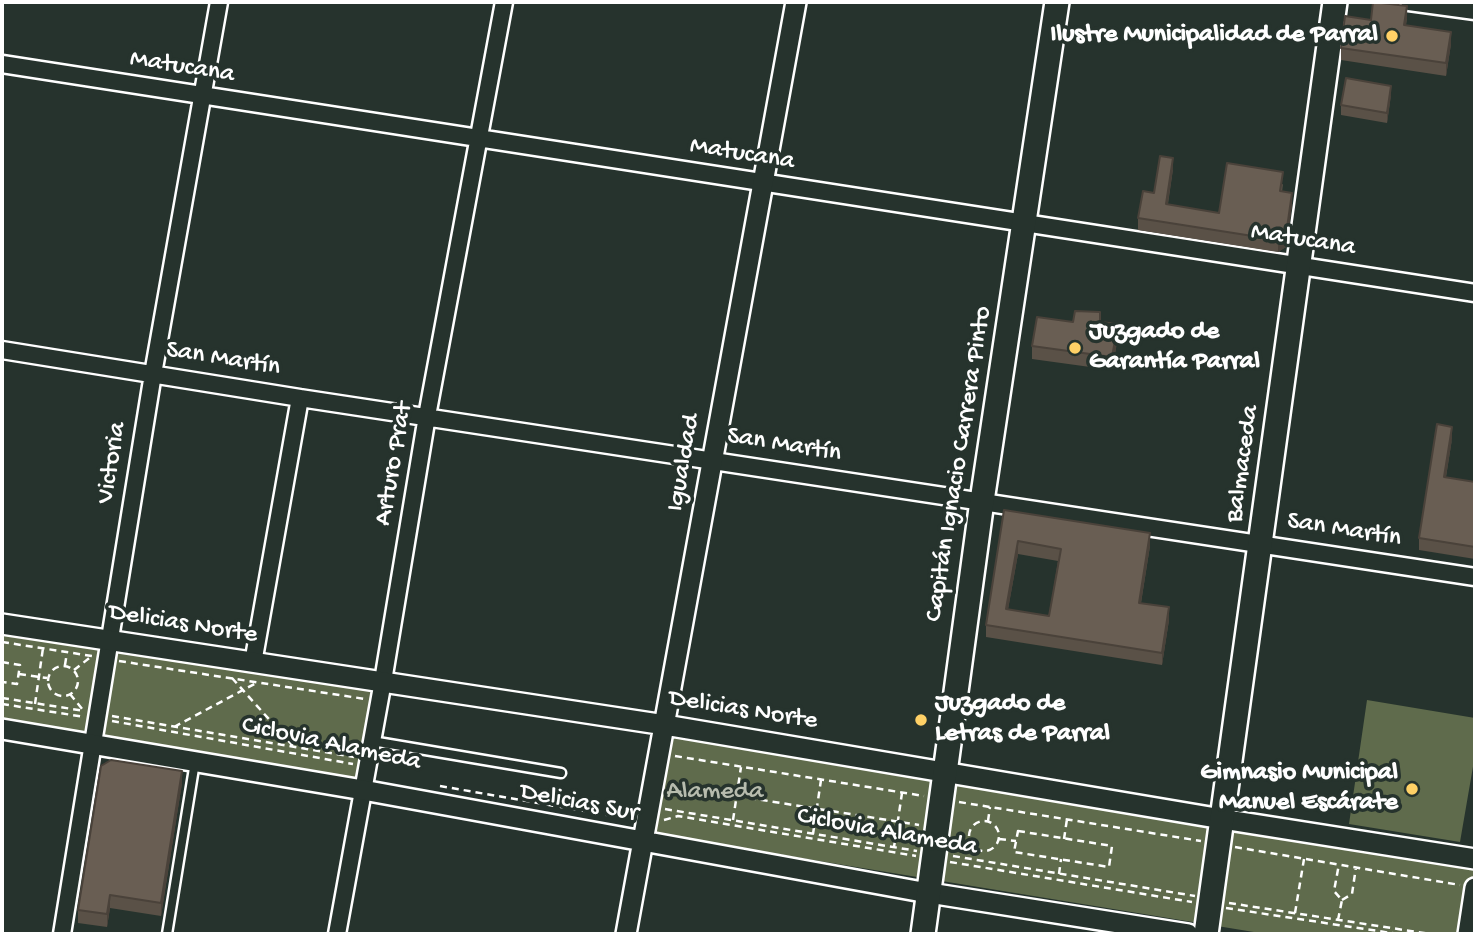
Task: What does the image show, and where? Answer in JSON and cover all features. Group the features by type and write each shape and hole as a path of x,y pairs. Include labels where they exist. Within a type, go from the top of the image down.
{"main road":[{"name":"Capitán Ignacio Carrera Pinto","path":"923,934 936,856 944,771 982,501 1057,2"},
{"name":"Balmaceda","path":"1206,934 1205,903 1219,844 1335,2"}],"street":[{"name":"Victoria","path":"62,934 93,745 93,715 103,652 219,2"},
{"name":"Arturo Prat","path":"337,934 427,416 504,2"},
{"name":"Igualdad","path":"626,934 643,843 655,821 713,460 796,2"},
{"path":"1409,2 1475,11"},
{"name":"Matucana","path":"2,64 1475,293"},
{"name":"San Martín","path":"2,350 1475,577"},
{"path":"253,663 300,398"},
{"name":"Delicias Norte","path":"2,624 103,652 253,663 383,681 1475,859"},
{"name":"Delicias Sur","path":"2,729 363,790 1123,929 1188,934"},
{"path":"1468,887 1468,934"}],"lane":[{"path":"372,741 561,773"},
{"path":"167,934 195,762"}],"path":[{"path":"2,642 67,652 103,652 232,678 368,700"},
{"path":"35,704 43,648"},
{"path":"65,666 67,652"},
{"path":"74,670 103,652"},
{"path":"2,662 20,665 17,684 2,682"},
{"path":"47,679 55,667 65,666 74,670"},
{"path":"74,670 78,684"},
{"path":"19,674 47,679"},
{"path":"232,678 294,747"},
{"path":"47,679 50,688 60,695 70,694 78,684"},
{"path":"174,727 258,682"},
{"path":"78,684 88,685"},
{"path":"70,694 93,715"},
{"path":"58,707 60,695"},
{"path":"2,698 294,747"},
{"name":"Ciclovia Alameda","path":"2,704 93,715 351,762 355,765 357,757 294,747"},
{"path":"672,726 675,756 929,797"},
{"path":"733,820 741,767"},
{"path":"813,834 821,780"},
{"name":"Ciclovia Alameda","path":"433,785 655,821 678,816 936,856 1398,934"},
{"path":"432,790 512,804"},
{"path":"894,847 902,793"},
{"path":"737,796 925,826"},
{"path":"959,802 1468,887"},
{"path":"988,822 990,807"},
{"path":"655,821 665,809 936,856 1197,896 1205,903 1295,913 1430,934"},
{"path":"1064,839 1067,820"},
{"path":"988,822 996,828 999,839 992,849 982,851 974,847 970,834 978,823 988,822"},
{"path":"1018,831 1112,846 1109,867 1014,852 1016,841 1018,831"},
{"path":"999,839 1016,841"},
{"path":"980,861 982,851"},
{"path":"1059,874 1062,859"},
{"path":"1295,913 1304,859"},
{"path":"1339,864 1334,891 1342,900"},
{"path":"1338,920 1342,900 1352,894 1356,867"}],"green space":[{"path":"2,632 375,690 358,779 2,718"},
{"name":"Gimnasio Municipal Manuel Escárate","path":"1367,700 1475,718 1475,755 1460,842 1349,824"},
{"name":"Alameda","path":"673,736 1475,870 1475,934 1266,934 654,834"}],"building":[{"path":"1373,2 1407,6 1404,25 1451,32 1446,63 1341,48 1345,16 1371,20"},
{"path":"1346,78 1391,86 1387,113 1341,105"},
{"path":"1160,156 1173,158 1166,204 1219,213 1227,163 1283,172 1280,191 1292,193 1286,235 1278,240 1138,218 1143,191 1154,193"},
{"name":"Juzgado de Garantía Parral","path":"1075,311 1100,312 1100,322 1118,324 1112,357 1032,346 1037,317 1073,322"},
{"path":"1437,424 1452,427 1444,477 1475,482 1475,547 1419,538"},
{"path":"1004,510 1150,533 1139,603 1169,607 1162,653 986,625","holes":["1018,541 1061,549 1049,616 1006,609"]},
{"path":"111,760 182,771 161,903 110,895 107,914 78,910 101,766"}],"place":[{"name":"Ilustre Municipalidad de Parral","path":"1392,36"},
{"name":"Juzgado de Garantía Parral","path":"1075,348"},
{"name":"Juzgado de Letras de Parral","path":"921,720"},
{"name":"Gimnasio Municipal Manuel Escárate","path":"1412,789"}]}
